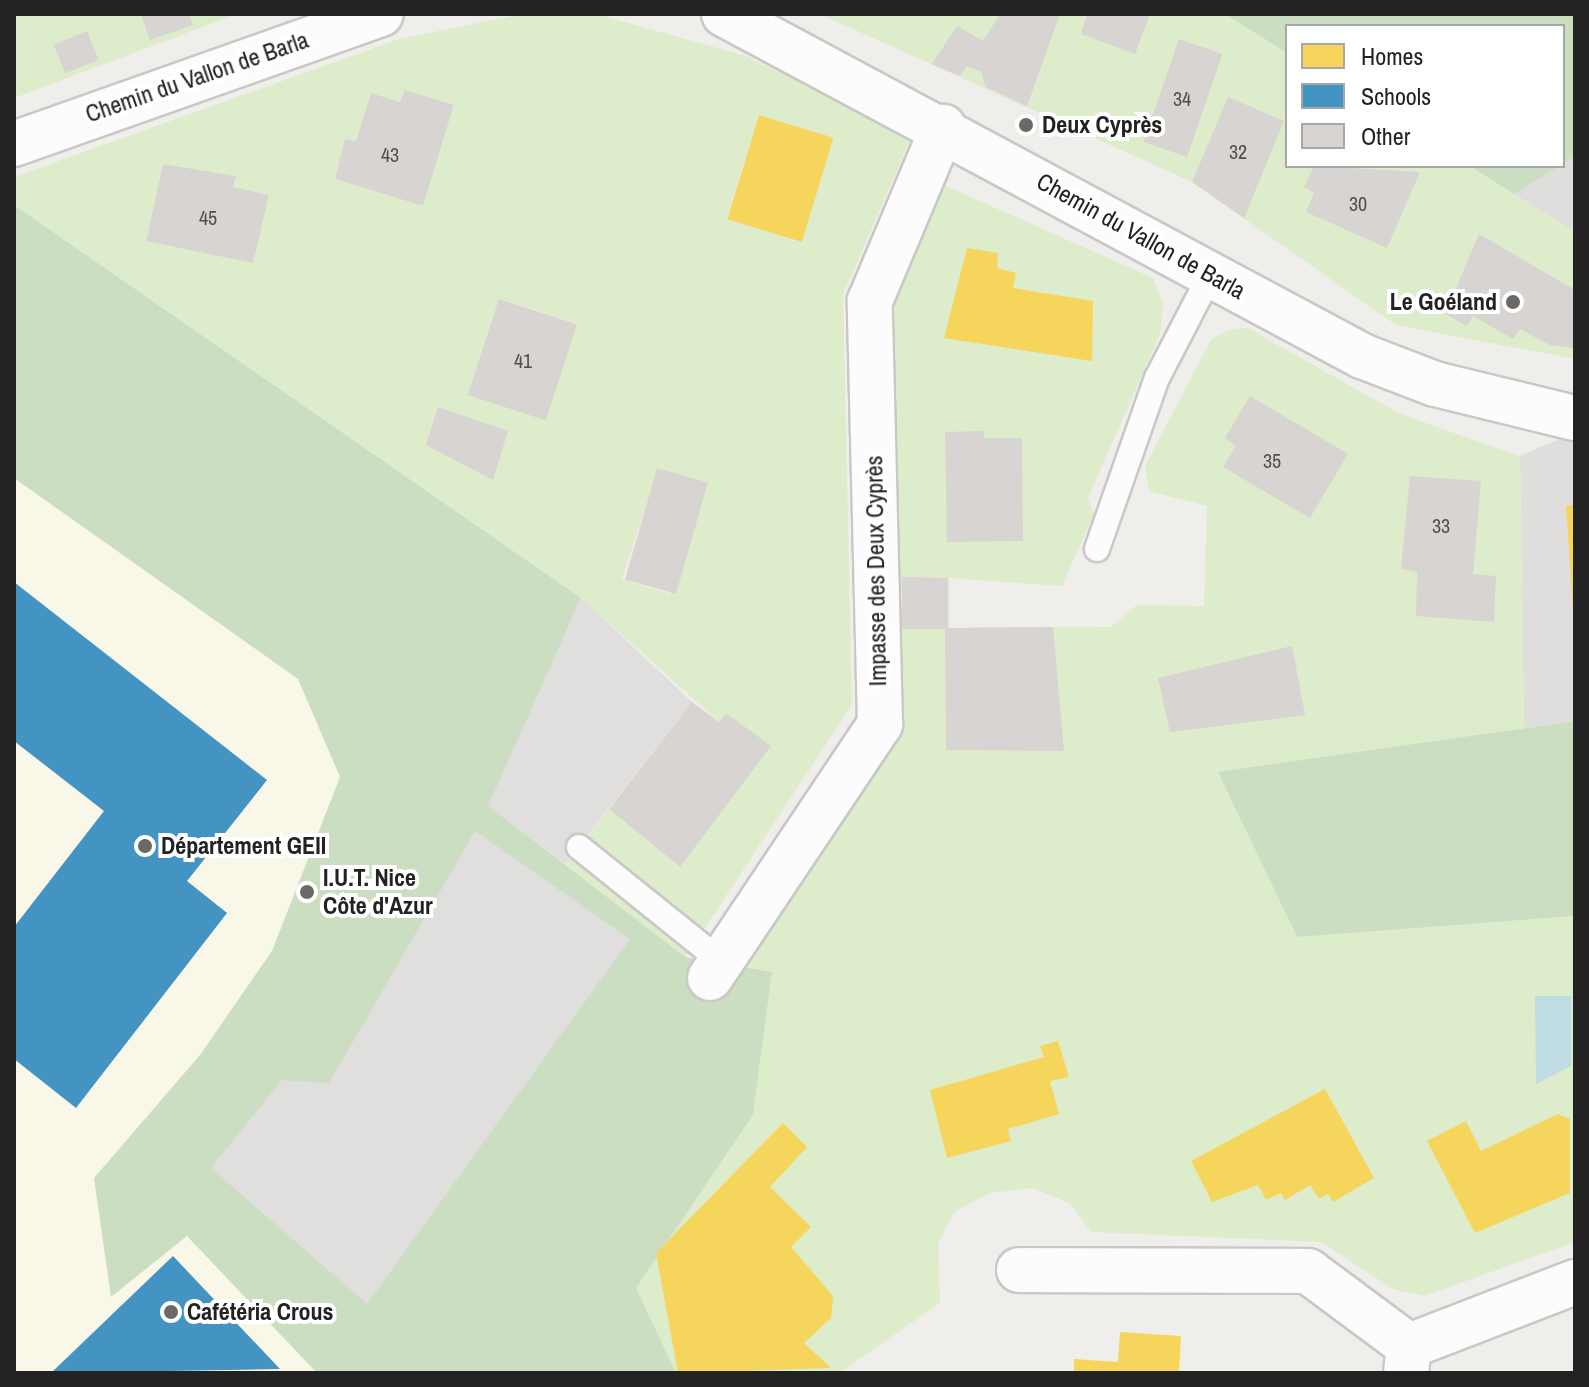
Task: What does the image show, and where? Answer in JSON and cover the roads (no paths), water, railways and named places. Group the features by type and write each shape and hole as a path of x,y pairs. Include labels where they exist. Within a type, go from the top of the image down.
{"street":[{"name":"Chemin du Vallon de Barla","path":"14,144 381,14"},
{"name":"Chemin du Vallon de Barla","path":"724,14 943,127 1362,356 1435,384 1575,418"},
{"name":"Impasse des Deux Cyprès","path":"716,970 880,724 870,301 943,127"},
{"path":"1019,1270 1308,1271 1407,1360 1575,1282"}],"lane":[{"path":"1097,549 1157,378 1211,274"},
{"path":"579,847 716,970"}],"water":[{"path":"1535,996 1571,996 1571,1066 1536,1084"}],"place":[{"name":"Deux Cyprès","path":"1026,125"},
{"name":"Le Goéland","path":"1513,302"},
{"name":"Département GEII","path":"145,846"},
{"name":"I.U.T. Nice Côte d'Azur","path":"307,892"},
{"name":"Cafétéria Crous","path":"171,1312"}]}
